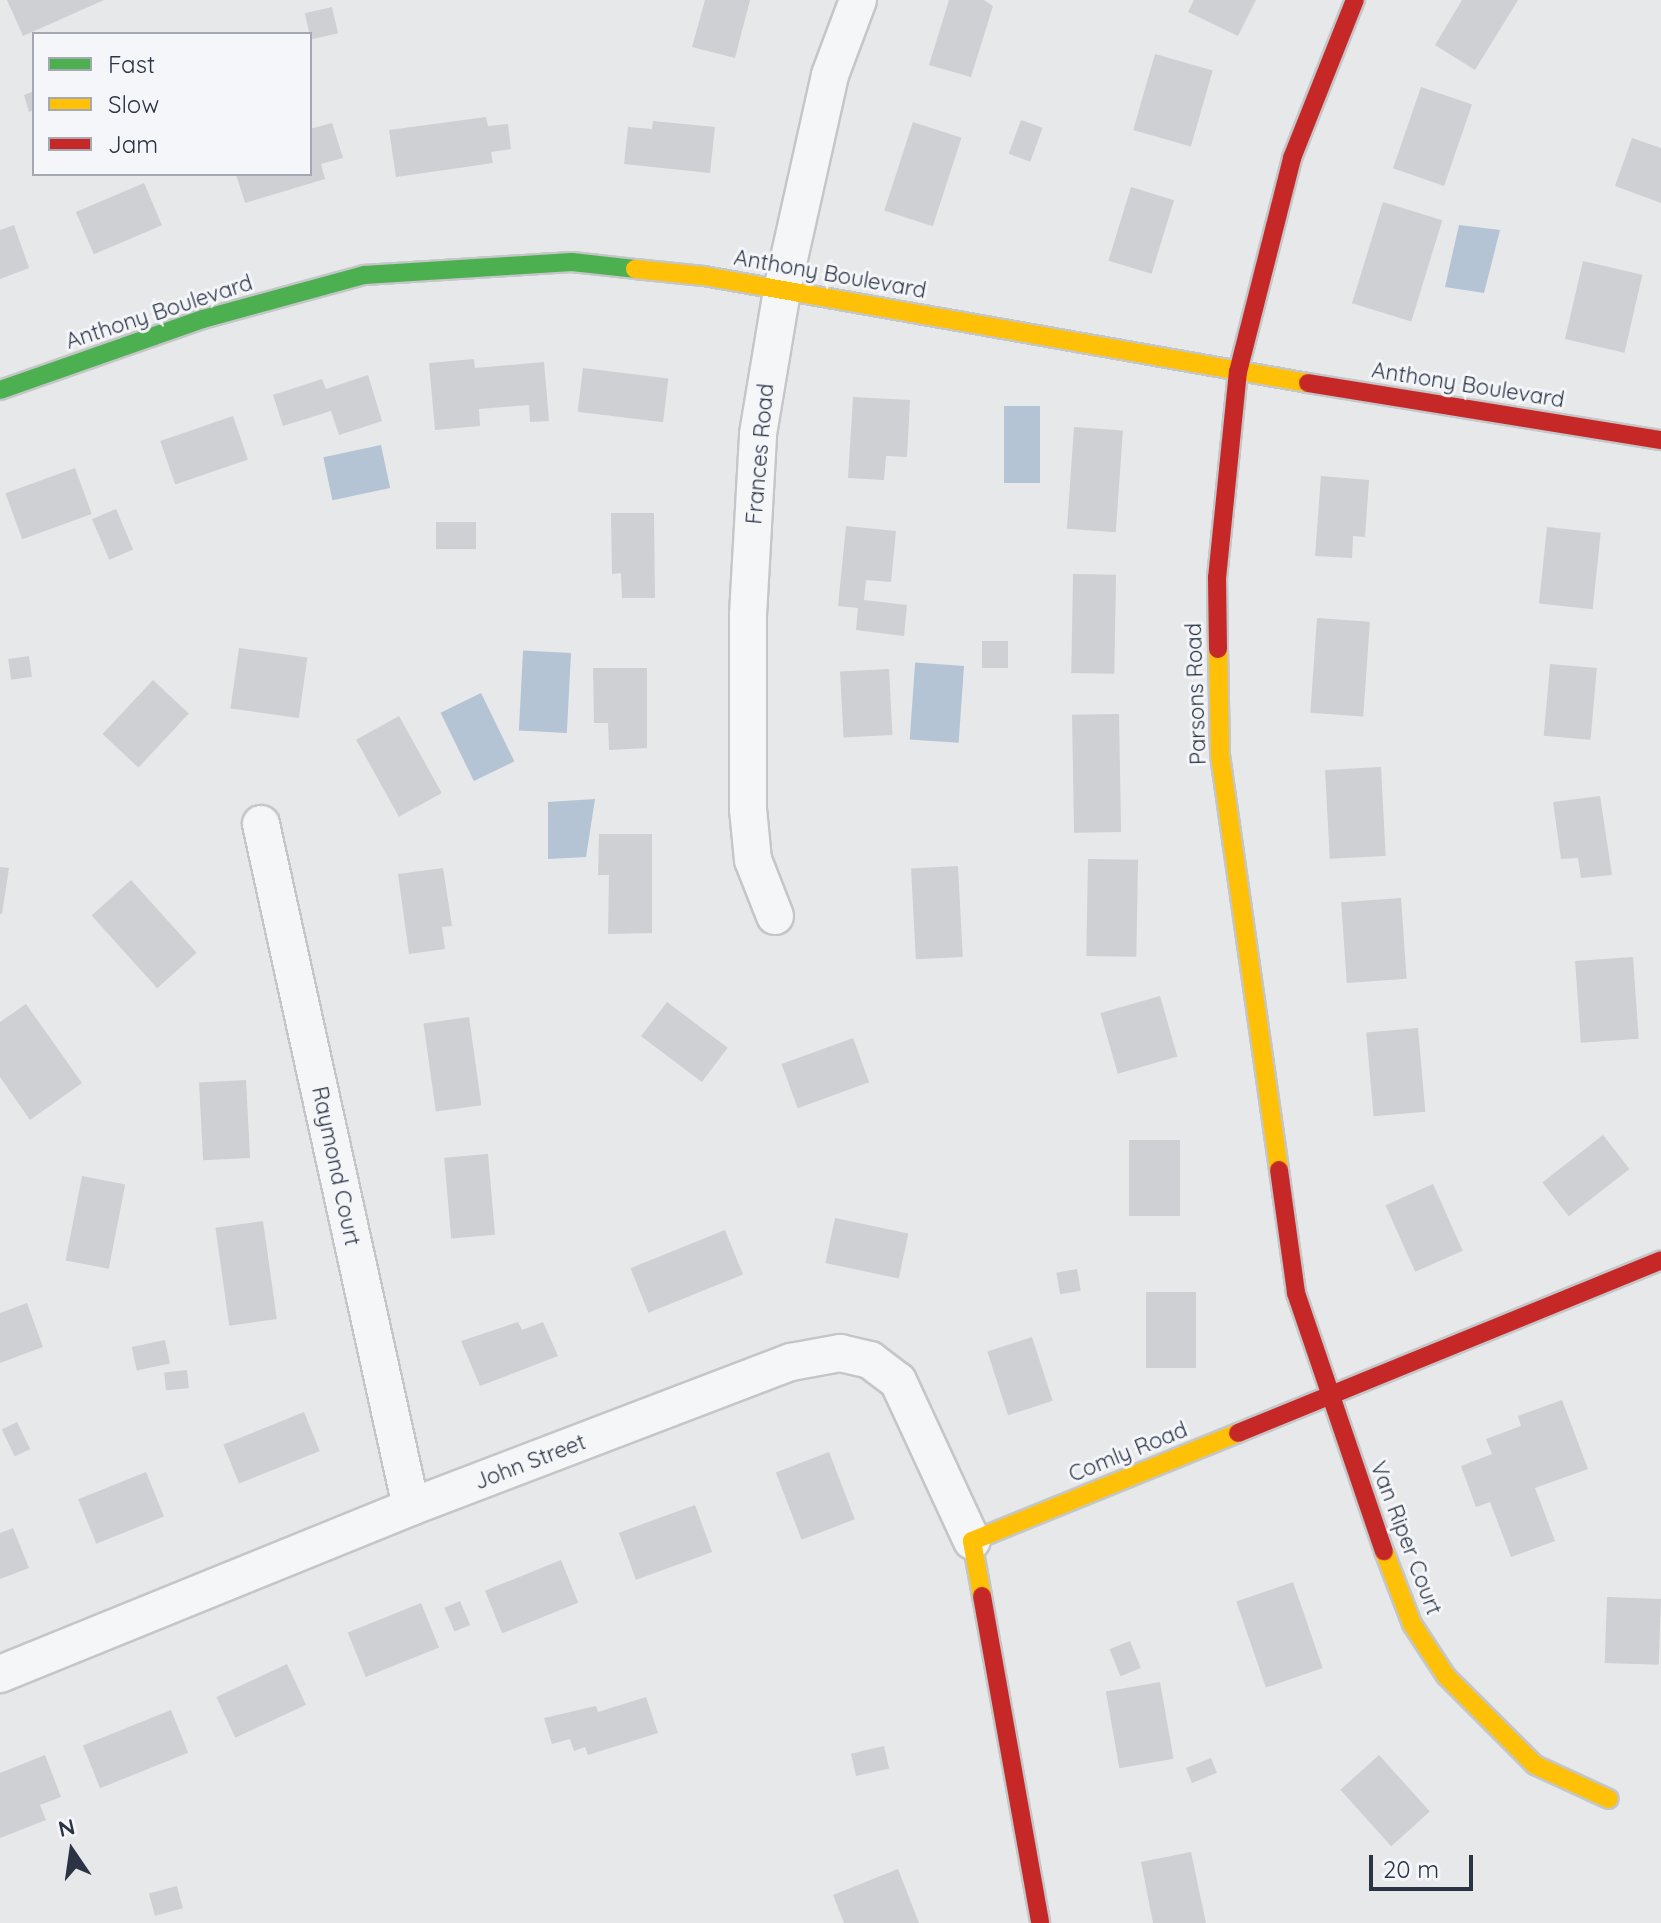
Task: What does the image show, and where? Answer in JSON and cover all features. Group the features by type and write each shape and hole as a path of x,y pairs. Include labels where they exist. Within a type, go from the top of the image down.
{"street":[{"name":"Frances Road","path":"775,916 753,860 748,809 748,615 758,434 782,290 830,75 858,0"},
{"name":"Parsons Road","path":"1329,1396 1296,1293 1220,755 1217,578 1238,372 1292,158 1355,0"},
{"name":"Anthony Boulevard","path":"0,390 203,319 364,275 572,262 782,290 1238,372 1661,440"},
{"name":"Raymond Court","path":"261,824 411,1507"},
{"name":"Comly Road","path":"972,1541 1661,1260"},
{"name":"John Street","path":"0,1674 411,1507 791,1362 840,1353 870,1360 898,1381 972,1541"},
{"name":"Van Riper Court","path":"1329,1396 1412,1624 1446,1676 1535,1765 1609,1799"},
{"path":"972,1541 1040,1923"}],"water":[{"path":"1459,225 1500,230 1484,293 1445,287"},
{"path":"1004,406 1040,406 1040,483 1004,483"},
{"path":"381,445 390,488 332,500 323,457"},
{"path":"523,650 571,653 567,733 519,730"},
{"path":"915,663 964,666 959,743 910,739"},
{"path":"481,693 514,761 474,781 441,713"},
{"path":"595,799 586,857 548,859 548,802"}],"building":[{"path":"7,0 104,0 23,36"},
{"path":"705,0 750,0 735,58 692,47"},
{"path":"949,0 984,0 993,6 971,77 929,65"},
{"path":"1194,0 1256,0 1238,36 1188,12"},
{"path":"1462,0 1518,0 1475,70 1435,45"},
{"path":"332,7 338,33 312,39 305,13"},
{"path":"1155,54 1213,71 1191,146 1133,130"},
{"path":"1421,87 1472,105 1444,186 1393,168"},
{"path":"32,92 32,111 29,112 24,95"},
{"path":"486,117 488,126 508,124 511,149 491,152 493,163 396,177 389,130"},
{"path":"1021,120 1043,128 1030,162 1009,154"},
{"path":"653,121 715,127 710,173 624,164 628,127 652,129"},
{"path":"913,122 962,138 933,226 884,210"},
{"path":"332,123 343,158 321,164 325,179 245,203 237,176 312,176 312,128"},
{"path":"1632,138 1661,148 1661,203 1615,186"},
{"path":"144,183 162,225 94,254 76,212"},
{"path":"1131,187 1174,200 1152,274 1108,261"},
{"path":"1383,202 1442,220 1411,321 1352,303"},
{"path":"14,225 29,268 0,279 0,230"},
{"path":"1583,261 1642,275 1624,353 1565,339"},
{"path":"474,359 475,368 544,362 549,421 530,422 529,405 479,409 480,426 435,430 429,363"},
{"path":"583,368 668,378 663,422 578,412"},
{"path":"368,375 382,421 339,435 331,411 283,426 273,395 322,379 326,389"},
{"path":"853,397 910,400 907,457 886,456 884,480 848,478"},
{"path":"233,416 248,459 175,485 160,441"},
{"path":"1074,427 1123,430 1116,532 1067,529"},
{"path":"75,468 92,514 22,539 5,493"},
{"path":"1321,476 1369,480 1365,537 1353,536 1352,558 1315,556"},
{"path":"116,509 133,550 109,560 92,519"},
{"path":"611,513 654,513 655,598 622,598 621,573 612,574"},
{"path":"436,522 476,522 476,549 436,549"},
{"path":"846,526 896,531 891,582 866,580 864,600 907,605 904,636 856,630 858,608 838,606"},
{"path":"1547,527 1601,533 1593,609 1539,604"},
{"path":"1073,574 1116,575 1114,674 1071,673"},
{"path":"1317,618 1370,622 1363,716 1310,713"},
{"path":"982,641 1008,641 1008,668 982,668"},
{"path":"239,648 307,658 299,718 231,708"},
{"path":"29,656 32,677 11,680 8,659"},
{"path":"1550,664 1597,668 1591,740 1544,736"},
{"path":"593,668 647,668 647,748 609,750 608,723 594,723"},
{"path":"889,669 892,735 844,737 840,672"},
{"path":"153,680 189,713 138,768 103,734"},
{"path":"1119,714 1121,832 1074,833 1072,715"},
{"path":"399,716 442,793 399,817 356,740"},
{"path":"1381,767 1386,856 1330,859 1325,770"},
{"path":"1600,796 1612,875 1581,878 1578,858 1561,859 1553,802"},
{"path":"599,834 652,834 652,933 608,934 609,875 598,875"},
{"path":"1088,859 1138,860 1136,957 1086,956"},
{"path":"958,866 963,957 916,959 911,868"},
{"path":"0,867 9,868 2,914 0,914"},
{"path":"443,868 452,926 442,927 445,949 409,954 398,874"},
{"path":"131,880 197,953 157,988 92,915"},
{"path":"1401,898 1407,979 1347,983 1341,902"},
{"path":"1633,957 1639,1039 1581,1043 1575,961"},
{"path":"1160,996 1177,1057 1118,1074 1100,1013"},
{"path":"667,1002 728,1048 702,1082 641,1036"},
{"path":"26,1004 82,1083 30,1120 0,1077 0,1022"},
{"path":"469,1017 481,1105 436,1112 423,1023"},
{"path":"1418,1028 1425,1112 1374,1116 1366,1033"},
{"path":"853,1038 869,1082 798,1108 782,1064"},
{"path":"246,1080 250,1158 203,1160 199,1082"},
{"path":"1603,1135 1629,1169 1569,1216 1542,1182"},
{"path":"1129,1140 1180,1140 1180,1216 1129,1216"},
{"path":"488,1154 495,1235 451,1239 444,1158"},
{"path":"82,1176 125,1184 109,1269 66,1260"},
{"path":"1433,1184 1463,1251 1415,1272 1385,1205"},
{"path":"835,1218 908,1234 899,1279 825,1263"},
{"path":"263,1221 277,1319 229,1326 215,1228"},
{"path":"725,1230 743,1275 648,1313 630,1268"},
{"path":"1077,1269 1081,1291 1060,1294 1056,1273"},
{"path":"1146,1292 1196,1292 1196,1368 1146,1368"},
{"path":"27,1303 43,1347 0,1363 0,1313"},
{"path":"518,1322 522,1330 543,1322 558,1356 480,1386 461,1341"},
{"path":"1032,1337 1053,1401 1008,1415 987,1352"},
{"path":"165,1340 170,1363 137,1371 132,1347"},
{"path":"187,1370 189,1388 166,1390 164,1372"},
{"path":"1562,1400 1588,1469 1535,1488 1555,1541 1511,1557 1490,1502 1476,1507 1461,1466 1492,1454 1486,1439 1521,1426 1518,1416"},
{"path":"304,1412 320,1451 239,1484 223,1445"},
{"path":"17,1422 30,1449 15,1456 2,1429"},
{"path":"829,1452 855,1519 802,1540 776,1472"},
{"path":"146,1472 164,1517 96,1544 78,1499"},
{"path":"695,1505 712,1552 636,1580 619,1533"},
{"path":"13,1528 29,1568 0,1579 0,1533"},
{"path":"561,1560 578,1603 502,1633 485,1591"},
{"path":"1293,1582 1323,1668 1266,1688 1236,1602"},
{"path":"1607,1597 1661,1599 1659,1665 1605,1663"},
{"path":"460,1601 470,1625 455,1632 444,1608"},
{"path":"421,1603 439,1648 366,1677 348,1633"},
{"path":"1130,1641 1141,1668 1120,1676 1110,1649"},
{"path":"287,1664 306,1705 235,1738 216,1697"},
{"path":"1160,1682 1174,1759 1119,1768 1106,1692"},
{"path":"646,1697 658,1733 588,1755 585,1747 574,1751 570,1739 552,1744 544,1718 596,1706 598,1712"},
{"path":"171,1710 188,1753 100,1788 83,1746"},
{"path":"884,1746 889,1768 856,1776 851,1754"},
{"path":"45,1755 61,1797 40,1805 46,1820 0,1838 0,1773"},
{"path":"1379,1755 1430,1811 1391,1846 1340,1790"},
{"path":"1211,1758 1217,1773 1192,1783 1186,1768"},
{"path":"1191,1852 1206,1923 1153,1923 1141,1862"},
{"path":"898,1869 919,1923 844,1923 833,1895"},
{"path":"177,1886 183,1908 155,1916 149,1894"}],"traffic: fast":[{"path":"0,390 203,319 364,275 572,262 635,269"}],"traffic: slow":[{"path":"635,269 704,276 1308,383"},
{"path":"1218,649 1220,755 1279,1170"},
{"path":"982,1596 972,1541 1238,1433"},
{"path":"1384,1551 1412,1624 1446,1676 1535,1765 1609,1799"}],"traffic: jam":[{"path":"1218,649 1217,578 1238,372 1292,158 1355,0"},
{"path":"1308,383 1661,440"},
{"path":"1279,1170 1296,1293 1384,1551"},
{"path":"1238,1433 1661,1260"},
{"path":"982,1596 1040,1923"}]}
